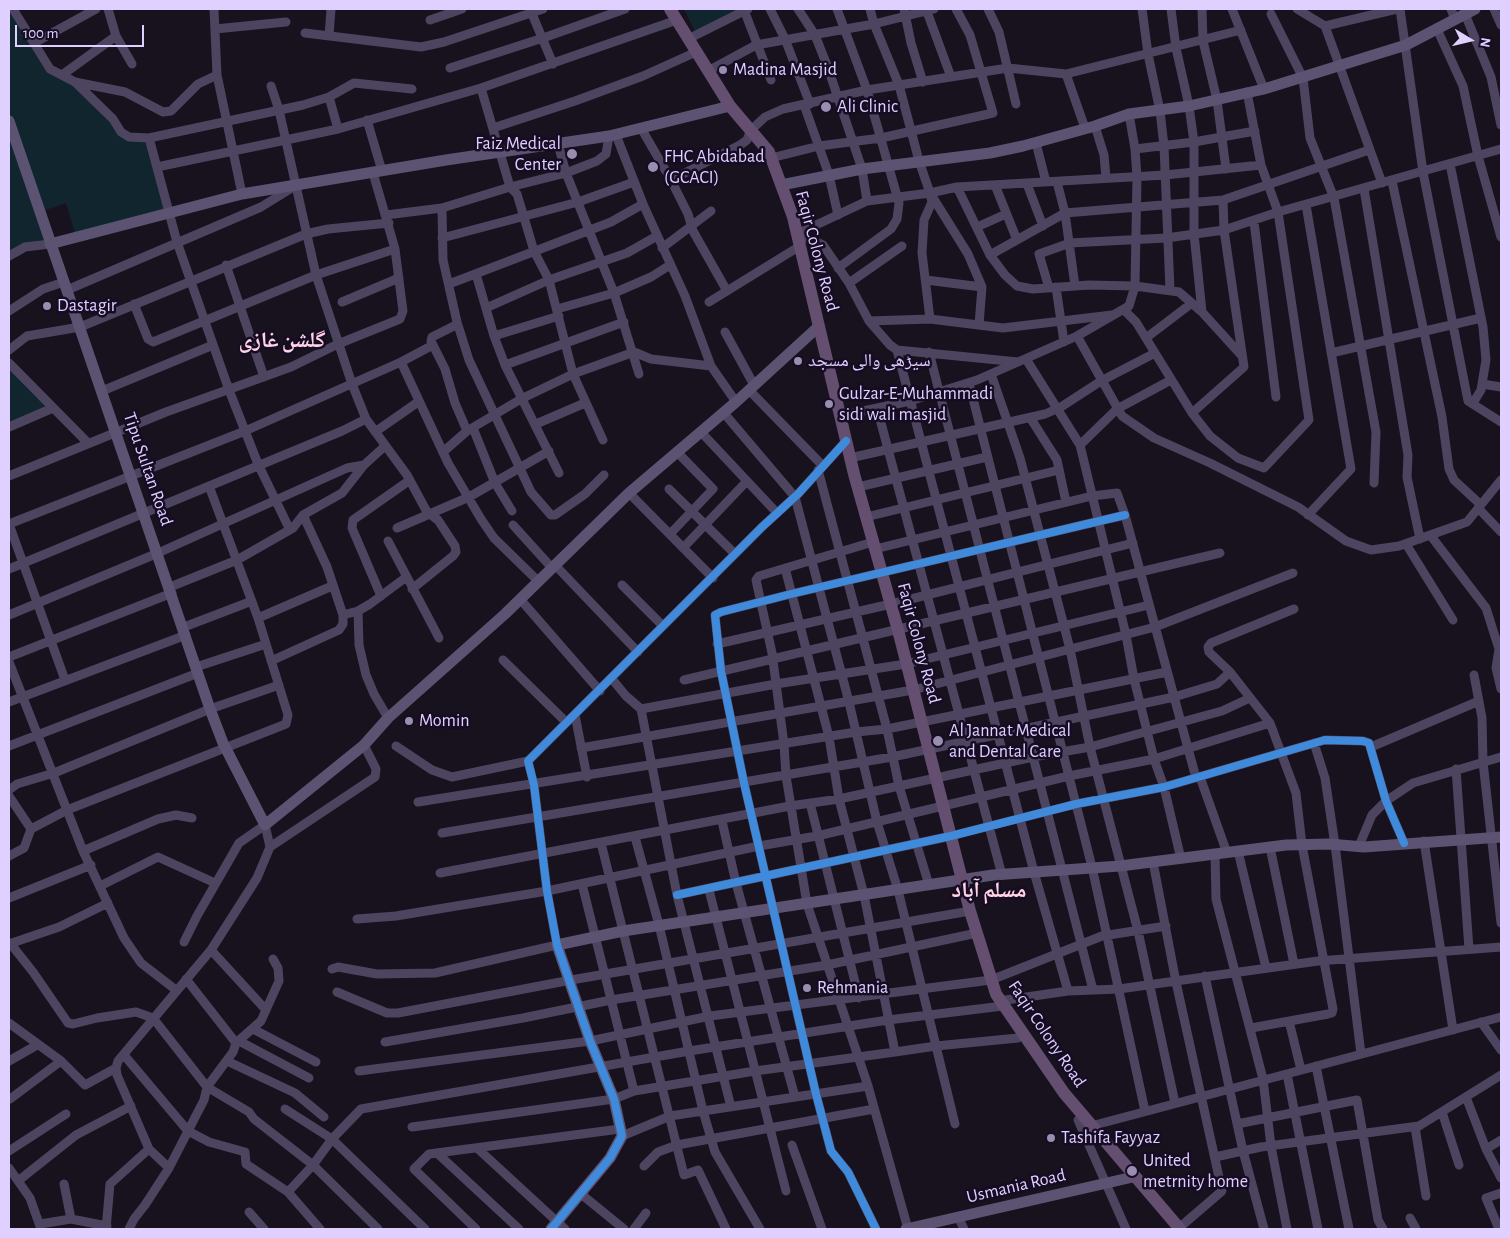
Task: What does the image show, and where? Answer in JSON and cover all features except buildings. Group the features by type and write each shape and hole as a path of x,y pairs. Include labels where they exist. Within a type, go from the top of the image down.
{"main road":[{"name":"Faqir Colony Road","path":"670,9 730,106 772,158 781,185 798,240 850,458 898,630 970,911 991,980 1001,1003 1064,1093 1133,1177 1179,1229"},
{"path":"781,185 862,169 990,153 1036,143 1129,114 1189,106 1264,89 1406,45 1462,13"},
{"path":"50,244 242,194 612,136 730,106"},
{"name":"Tipu Sultan Road","path":"9,121 171,590 210,709 225,748 265,825"},
{"path":"265,825 364,745 388,718 520,599 629,493 736,402 818,327"},
{"path":"557,1227 610,1158 621,1132 614,1099 590,1041 580,1006 557,945 659,925 1002,874 1120,866 1270,847 1302,845 1359,846 1496,837"},
{"name":"Usmania Road","path":"907,1229 1133,1177"}],"street":[{"path":"13,9 50,69 75,82 113,118 121,132 129,137 149,138 226,120 303,106 329,97 354,83 361,82 412,89"},
{"path":"34,43 96,9"},
{"path":"108,9 116,36 132,64"},
{"path":"214,9 217,75 242,194"},
{"path":"328,36 332,9"},
{"path":"430,20 462,9"},
{"path":"305,33 421,47 444,42 531,11 543,9"},
{"path":"450,68 624,9"},
{"path":"770,9 785,39 807,104 829,175 838,215"},
{"path":"798,9 815,35 862,169 868,201"},
{"path":"837,9 867,90 880,138 890,165 897,196 897,219 894,225 838,268"},
{"path":"870,9 898,85 932,202 924,220 923,232 930,319"},
{"path":"708,71 756,45 874,24 905,12 929,9 952,78"},
{"path":"772,158 819,146 880,138 993,113 983,73 970,35 956,9"},
{"path":"988,9 999,32 1016,104"},
{"path":"1142,9 1148,54 1160,111 1164,146 1166,238 1170,290"},
{"path":"1172,9 1176,48 1189,106 1194,142 1194,234 1202,312"},
{"path":"1202,9 1203,41 1217,100 1226,169"},
{"path":"1232,9 1264,89"},
{"path":"1297,9 1325,26 1382,184"},
{"path":"1362,9 1371,14"},
{"path":"1325,26 1398,9 1406,45 1422,172 1468,401 1501,422"},
{"path":"1494,9 1501,24"},
{"path":"688,39 746,10 756,45 771,80"},
{"path":"531,11 553,64"},
{"path":"905,12 923,82"},
{"path":"1462,13 1491,77 1501,125"},
{"path":"1271,14 1303,78 1310,138 1334,198 1376,432 1374,483"},
{"path":"157,167 233,150 286,142 338,129 481,88 677,20"},
{"path":"215,30 286,22"},
{"path":"1437,29 1463,86 1478,156 1501,237"},
{"path":"671,180 740,145 747,140 751,130 765,117 783,109 867,90 1008,68 1066,74 1176,48 1241,30"},
{"path":"62,74 116,36"},
{"path":"493,128 584,98 696,52"},
{"path":"1066,74 1104,155 1106,178"},
{"path":"75,82 125,92 163,112 171,111 198,84 217,75"},
{"path":"271,86 279,110 316,275 352,384 366,419 410,480 429,515 438,520 455,546 456,552 412,589"},
{"path":"481,88 510,187 515,191 534,251 549,280 573,374 603,440"},
{"path":"869,320 930,319 1003,328 1059,322 1121,312 1136,322 1192,413 1210,436 1238,458 1264,468 1309,420 1278,212 1270,184 1261,165 1247,92"},
{"path":"329,97 338,129"},
{"path":"840,416 910,401 969,383 1077,336 1129,306 1136,286 1135,206 1137,177 1136,149 1129,114"},
{"path":"9,476 116,431 291,367 338,344 400,319 403,311 395,249 367,120"},
{"path":"641,128 671,180 693,227 693,231 727,290"},
{"path":"1136,149 1194,142 1255,131"},
{"path":"9,350 27,336 80,328 226,265 306,234 442,208 510,187 566,173 597,161 606,154 612,136"},
{"path":"612,136 685,296 711,366 736,402"},
{"path":"149,138 177,242 229,390 274,501 290,530"},
{"path":"1036,143 1046,182"},
{"path":"558,144 566,173 614,293 634,352 639,374"},
{"path":"1064,342 1053,288 1039,254 1070,243 1166,238 1224,230 1254,222 1278,212 1334,198 1501,149"},
{"path":"990,255 1065,213 1223,200 1369,150"},
{"path":"1450,164 1481,318 1486,360 1482,384 1473,404"},
{"path":"709,302 798,240 838,215 868,201 930,193 957,186 1165,176 1261,165"},
{"path":"1392,181 1442,417 1449,469 1454,480 1501,532"},
{"path":"442,238 523,215 578,202 634,182"},
{"path":"1058,182 1070,243 1075,286"},
{"path":"1027,184 1042,226"},
{"path":"995,185 1017,240"},
{"path":"9,312 43,289 65,286 177,242 260,207 296,186"},
{"path":"957,186 990,255 1000,270 1017,286 1033,289 1075,286 1136,286 1179,292 1202,312 1242,356"},
{"path":"1364,189 1408,455 1407,477 1420,539"},
{"path":"930,193 968,254 982,287 979,325"},
{"path":"1192,413 1244,368 1224,230 1223,200"},
{"path":"450,284 611,222 642,204"},
{"path":"1306,205 1351,469 1308,514"},
{"path":"442,208 443,260 450,284 457,322 469,360 496,413 531,492 554,515 585,494 604,475"},
{"path":"662,248 711,212"},
{"path":"977,227 1006,214"},
{"path":"1254,222 1276,397"},
{"path":"486,308 549,280 627,253 657,236"},
{"path":"798,240 822,245 849,283 869,320 897,350 1034,872 1068,991"},
{"path":"9,256 25,247 50,244"},
{"path":"849,283 902,246"},
{"path":"134,304 148,339 153,342 316,275 395,249"},
{"path":"226,265 264,377"},
{"path":"494,336 614,293 651,277 670,265"},
{"path":"476,274 494,336 505,365 559,473"},
{"path":"342,302 399,278"},
{"path":"926,280 982,287"},
{"path":"1146,338 1192,303"},
{"path":"1331,352 1481,318"},
{"path":"457,322 456,325 432,337 433,345 445,369 455,403 470,429 495,483 512,511"},
{"path":"505,365 624,322"},
{"path":"725,332 752,387 820,467 840,552 887,729 899,786 929,885"},
{"path":"1077,336 1122,416 1154,438 1218,467 1308,514 1346,541 1371,550 1406,544 1467,522 1501,480"},
{"path":"102,391 213,345"},
{"path":"65,680 9,524 245,431 401,362 433,345"},
{"path":"897,350 1022,361 1058,408 1080,445 1126,635 1140,705 1154,759 1164,787 1181,858"},
{"path":"443,452 470,429 521,399 573,374 634,352 651,359 711,366"},
{"path":"929,352 1093,990"},
{"path":"850,458 1031,419 1058,408 1101,381 1155,354"},
{"path":"401,362 418,402 443,452 494,538 538,581"},
{"path":"9,363 88,443"},
{"path":"991,374 1026,478 1070,649 1096,772 1138,931 1175,1103"},
{"path":"1080,445 1117,408 1171,380"},
{"path":"969,383 1092,867 1145,1111"},
{"path":"1482,384 1501,387"},
{"path":"375,432 418,402"},
{"path":"536,424 585,403"},
{"path":"9,427 53,408"},
{"path":"876,408 1002,874"},
{"path":"723,412 795,496 842,673 877,822 898,890 955,1124"},
{"path":"9,569 145,514 258,464 342,431 366,419"},
{"path":"1031,419 1056,460 1066,502"},
{"path":"701,432 777,513"},
{"path":"396,746 432,770 452,777 528,761 795,496 846,441"},
{"path":"9,657 171,590 237,560 290,530 302,515 342,493 364,465 385,446"},
{"path":"397,528 429,515 495,483 549,451"},
{"path":"670,534 713,489 677,452"},
{"path":"858,487 988,457"},
{"path":"9,615 158,553 347,468 364,465"},
{"path":"866,517 1059,470"},
{"path":"381,596 352,528 353,520 410,480"},
{"path":"683,548 747,481"},
{"path":"9,856 24,848 31,829 66,810 286,724 288,715 272,661 252,601 209,486"},
{"path":"669,489 704,526 735,554"},
{"path":"629,493 713,578"},
{"path":"907,1229 868,1086 807,904 790,806 773,658 756,578 840,552 912,541 1066,502 1117,493 1133,543 1188,749 1227,853 1266,968"},
{"path":"272,661 339,630 343,624 343,615 302,515"},
{"path":"876,1229 848,1172 831,1151 822,1119 767,877 750,814 721,671 717,644 717,614 791,594 1125,515"},
{"path":"513,525 638,652"},
{"path":"1431,536 1486,608 1499,649 1496,668 1501,689"},
{"path":"388,541 405,578 439,638"},
{"path":"717,644 891,604 1133,543"},
{"path":"1406,544 1453,620"},
{"path":"684,680 1220,553"},
{"path":"785,568 798,625 829,737 839,799 864,895 895,1052"},
{"path":"581,748 849,702 950,681 1155,627 1293,573"},
{"path":"343,615 358,611 405,578"},
{"path":"622,585 663,626"},
{"path":"258,618 332,586"},
{"path":"520,599 600,691"},
{"path":"9,702 185,631 252,601"},
{"path":"641,709 776,684 906,664 1149,605"},
{"path":"1251,1028 1332,1013 1333,1009 1322,961 1302,845 1296,793 1270,724 1230,672 1209,652 1210,644 1294,609"},
{"path":"358,611 359,644 366,675 374,694 388,718"},
{"path":"9,746 266,644"},
{"path":"503,660 566,722"},
{"path":"9,662 36,736 54,774 83,851 124,938 141,963 176,990"},
{"path":"418,802 587,777 856,732 887,729 1167,672"},
{"path":"442,833 892,757 1174,697 1217,684 1230,672"},
{"path":"1474,675 1479,701 1484,762 1496,837 1501,923"},
{"path":"612,679 626,696 641,709 677,895 710,1016 731,1107"},
{"path":"9,790 17,784 54,774 210,709 279,685"},
{"path":"440,873 664,832 790,806 839,799 1033,757 1090,747 1148,733 1222,711 1250,698"},
{"path":"1371,747 1479,701"},
{"path":"575,715 587,777"},
{"path":"357,918 404,915 547,891 670,864 817,836 980,796 1154,759 1270,724"},
{"path":"677,895 709,890 801,870 825,862 917,844 1076,804 1164,787 1325,740 1363,741 1369,743 1386,801 1404,843"},
{"path":"1314,743 1325,778 1361,1054"},
{"path":"9,1023 61,1061 85,1085 116,1068 124,1054 211,950 257,878 270,847 375,777 376,769 364,745"},
{"path":"1359,846 1372,815 1386,801 1413,783 1501,756"},
{"path":"332,969 338,967 377,974 434,973 557,945 547,891 534,785 528,761"},
{"path":"1456,769 1469,949"},
{"path":"9,796 31,829"},
{"path":"810,803 817,836 836,900 859,998"},
{"path":"83,851 158,819 176,816 192,818"},
{"path":"722,820 736,883 746,913 761,976 772,1009 778,1038 795,1097"},
{"path":"184,942 215,883 239,843 265,825 270,847"},
{"path":"635,837 659,925 703,1111 716,1152 760,1229"},
{"path":"1424,841 1453,1030"},
{"path":"601,843 641,996 647,1028 684,1175 698,1170 726,1229"},
{"path":"1270,847 1294,964"},
{"path":"1227,853 1216,899 1264,1079 1271,1146 1287,1229"},
{"path":"100,886 158,857 215,883"},
{"path":"1153,862 1176,982 1222,1191 1179,1229"},
{"path":"9,898 91,865"},
{"path":"582,884 634,1091"},
{"path":"709,890 786,1191"},
{"path":"108,903 59,927 9,944 33,972 68,1023 73,1024 91,1019 136,1012 154,1018 207,1087 249,1112 254,1120 313,1165 378,1229"},
{"path":"337,992 387,1013 398,1013 604,974 970,911"},
{"path":"358,1071 590,1041 710,1016 839,1001 991,980 1107,936 1166,926"},
{"path":"386,1042 611,1000 827,965 977,934"},
{"path":"288,1192 313,1165 332,1139 361,1109 602,1068 628,1061 929,1015 1068,991 1119,989 1322,961 1501,947"},
{"path":"211,950 266,1010"},
{"path":"129,1229 169,1168 204,1100 207,1087 227,1061 238,1042 261,1021 279,981 278,968 273,959"},
{"path":"1205,976 1243,1151 1264,1229"},
{"path":"186,979 238,1042 309,1078"},
{"path":"1090,1126 1501,1017"},
{"path":"1289,1021 1301,1070"},
{"path":"1481,1022 1501,1050"},
{"path":"253,1029 316,1062"},
{"path":"412,1127 614,1099 634,1091 724,1075 936,1046 1018,1038"},
{"path":"9,1061 37,1045"},
{"path":"124,1054 188,1131 209,1142 245,1152 246,1164 288,1192 320,1229"},
{"path":"10,1099 61,1061"},
{"path":"227,1061 295,1093 324,1117"},
{"path":"1316,1066 1349,1229"},
{"path":"116,1068 117,1075 149,1149 169,1168"},
{"path":"1287,1074 1318,1229"},
{"path":"1215,1157 1271,1146 1415,1126 1442,1112 1501,1075"},
{"path":"476,1229 414,1169 430,1154 621,1132 670,1116 868,1086"},
{"path":"1466,1097 1486,1149 1501,1178"},
{"path":"1237,1124 1357,1100 1378,1220 1383,1229"},
{"path":"18,1181 76,1135 131,1106"},
{"path":"285,1108 332,1139 425,1229"},
{"path":"644,1166 658,1152 677,1145 874,1109"},
{"path":"1442,1112 1459,1165"},
{"path":"9,1151 66,1114"},
{"path":"1078,1120 1104,1184 1126,1229"},
{"path":"1415,1126 1426,1196"},
{"path":"1486,1149 1501,1140"},
{"path":"792,1145 822,1229"},
{"path":"477,1148 557,1227"},
{"path":"9,1168 30,1198 41,1226 71,1219 106,1227 110,1184 149,1149"},
{"path":"437,1153 520,1229"},
{"path":"64,1184 71,1219"},
{"path":"1499,1229 1486,1198 1501,1193"},
{"path":"581,1194 624,1229"},
{"path":"249,1212 264,1229"},
{"path":"634,1229 646,1213"},
{"path":"958,1217 964,1229"},
{"path":"1410,1218 1416,1229"}],"shaded area":[{"path":"9,9 51,68 76,82 122,132 150,138 171,212 76,237 66,203 40,212 50,241 9,257"},
{"path":"684,9 739,9 695,32"},
{"path":"9,363 54,409 9,428"}],"cycle path":[{"path":"551,1229 610,1158 622,1136 614,1099 590,1041 557,945 547,891 534,785 528,761 762,527 798,494 846,441"},
{"path":"876,1229 848,1172 831,1151 816,1094 744,783 721,671 715,615 791,594 1125,515"},
{"path":"677,895 951,836 1076,804 1164,787 1325,740 1363,741 1369,743 1386,801 1404,843"}],"place":[{"name":"Madina Masjid","path":"723,70"},
{"name":"Ali Clinic","path":"826,107"},
{"name":"Faiz Medical Center","path":"572,154"},
{"name":"FHC Abidabad (GCACI)","path":"653,167"},
{"name":"Dastagir","path":"47,306"},
{"name":"سیڑھی والی مسجد","path":"798,361"},
{"name":"Gulzar-E-Muhammadi sidi wali masjid","path":"829,404"},
{"name":"Momin","path":"409,721"},
{"name":"Al Jannat Medical and Dental Care","path":"938,741"},
{"name":"Rehmania","path":"807,988"},
{"name":"Tashifa Fayyaz","path":"1051,1138"},
{"name":"United metrnity home","path":"1132,1171"}],"district":[{"name":"گلشن غازی","path":"282,340"},
{"name":"مسلم آباد","path":"989,890"}]}
